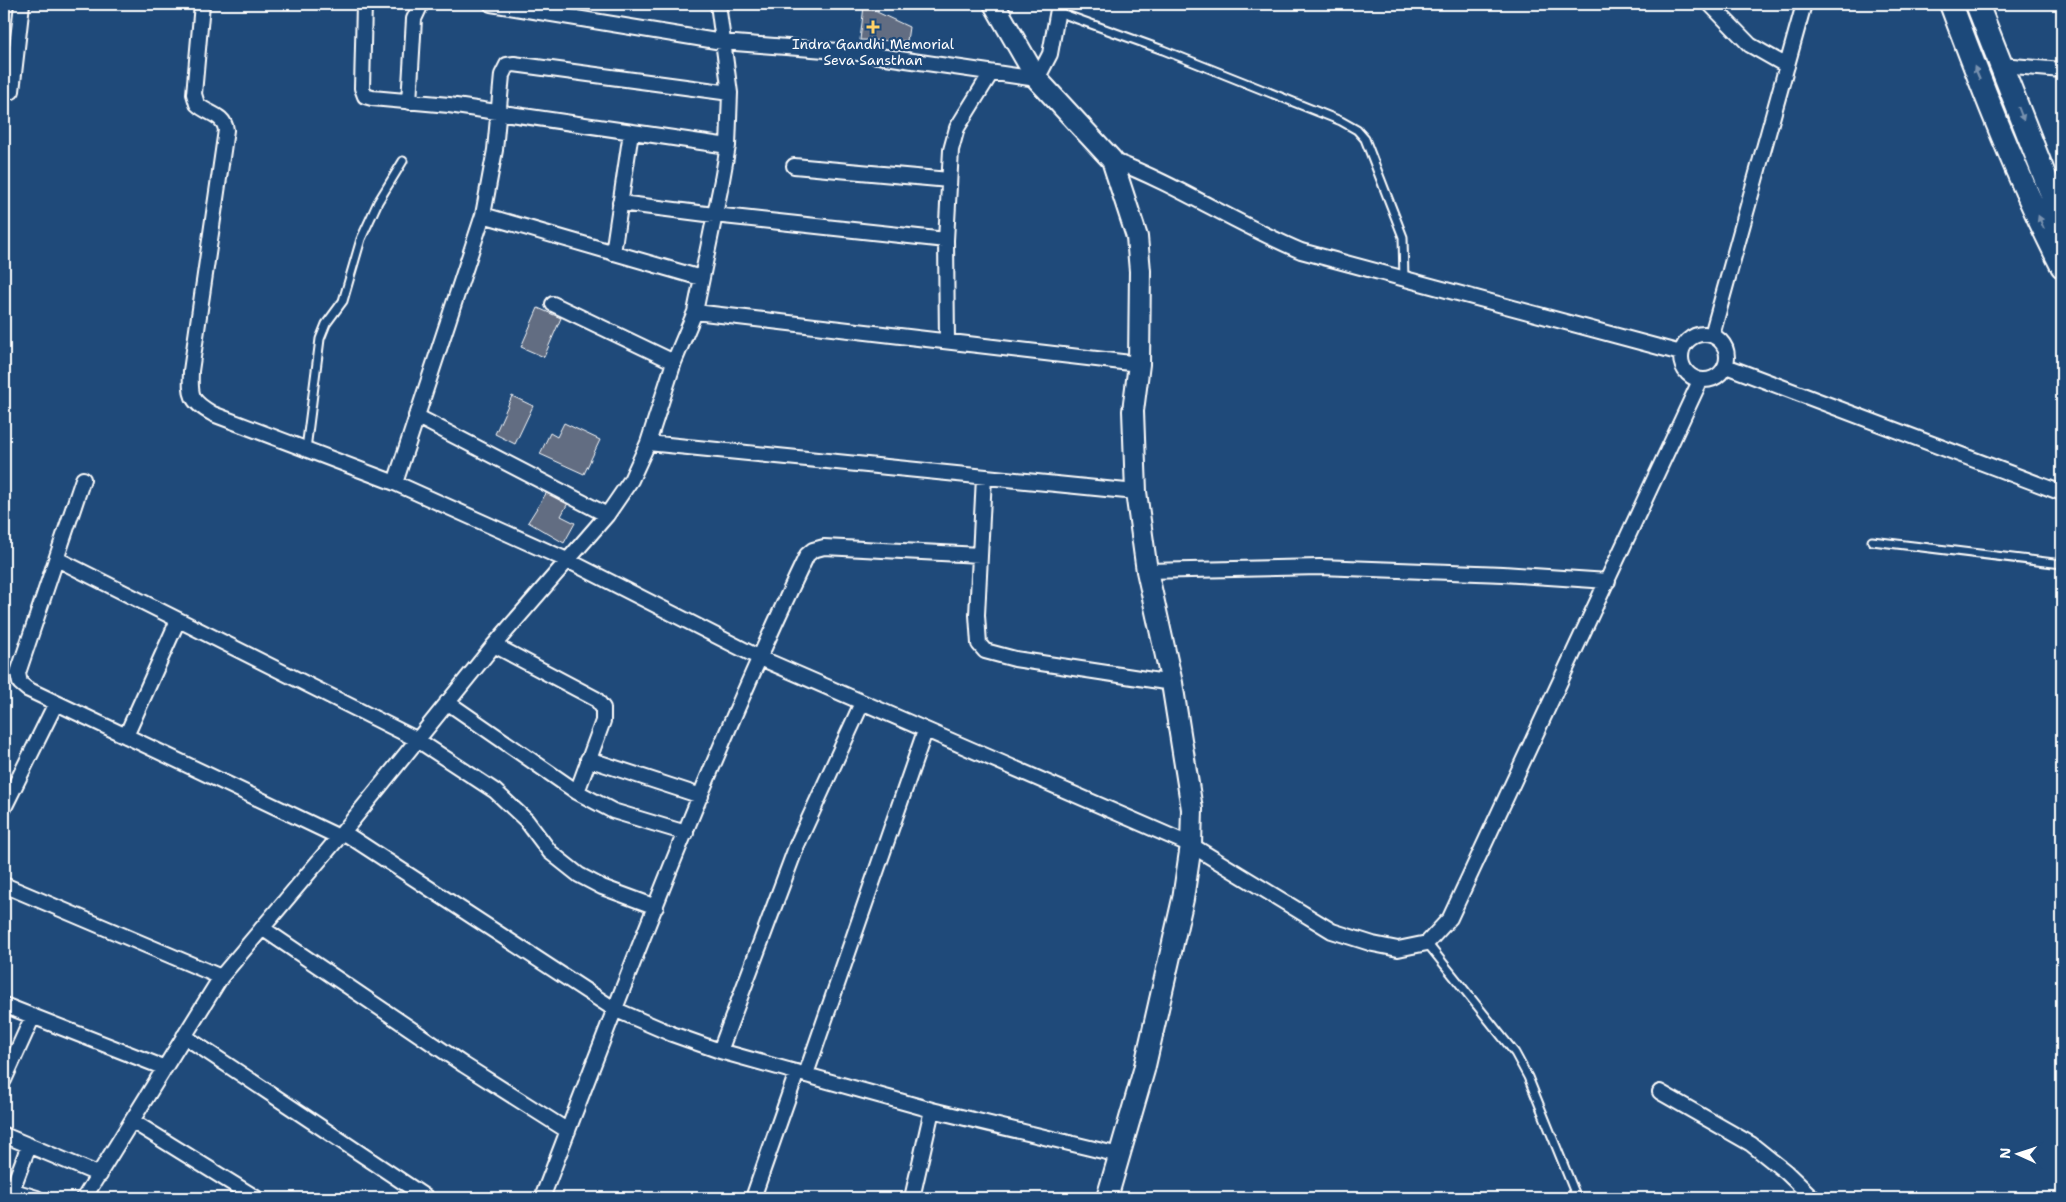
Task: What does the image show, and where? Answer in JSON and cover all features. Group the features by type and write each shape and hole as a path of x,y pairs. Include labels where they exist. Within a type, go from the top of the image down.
{"main road":[{"path":"1951,4 2045,233 2062,266"},
{"path":"1977,4 2062,220"}],"street":[{"path":"12,91 22,4"},
{"path":"202,4 194,94 197,104 220,118 225,124 226,130 191,371 190,394 198,405 213,414 395,483 568,562 758,657 862,704 1190,845 1332,931 1373,944 1398,949 1427,943 1450,918 1700,382"},
{"path":"364,4 362,88 365,96 498,112 728,146"},
{"path":"409,102 414,19 421,4"},
{"path":"491,4 722,42 851,52 1037,79"},
{"path":"84,1198 221,977 341,835 494,645 607,515 630,480 648,443 674,362 695,312 728,146 730,93 718,4"},
{"path":"994,4 1037,79 1112,160 1174,186 1267,237 1301,251 1680,353"},
{"path":"1710,4 1750,45 1787,66"},
{"path":"1712,335 1804,4"},
{"path":"1037,79 1050,54 1058,8"},
{"path":"395,483 483,215 495,150 502,74 507,66 514,64 730,93"},
{"path":"2001,65 2062,70"},
{"path":"947,341 946,240 951,150 957,128 991,72"},
{"path":"613,253 631,132"},
{"path":"1107,1198 1144,1070 1184,899 1192,809 1172,683 1147,571 1136,492 1133,411 1139,364 1140,271 1137,238 1112,160"},
{"path":"794,166 949,180"},
{"path":"620,203 946,240"},
{"path":"483,215 701,278"},
{"path":"553,304 674,362"},
{"path":"695,312 1139,364"},
{"path":"1701,333 1712,335 1720,339 1724,345 1726,366 1713,380 1700,382 1688,374 1681,364 1680,353 1693,336 1701,333"},
{"path":"1726,366 2062,493"},
{"path":"416,416 607,515"},
{"path":"648,443 1136,492"},
{"path":"984,477 977,615 979,644 985,651 1015,659 1172,683"},
{"path":"83,479 18,674 20,683 27,689 341,835 614,1010 720,1051 932,1110 1119,1155"},
{"path":"542,1198 614,1010 758,657 807,555 813,550 824,548 980,555"},
{"path":"57,559 416,740 495,791 526,820 550,852 579,875 602,887 656,907"},
{"path":"1147,571 1320,567 1503,574 1608,581"},
{"path":"126,736 178,620"},
{"path":"494,645 596,699 603,708 602,721 577,792"},
{"path":"447,702 577,792 613,811 686,833"},
{"path":"4,808 56,703"},
{"path":"720,1051 797,845 862,704"},
{"path":"753,1198 802,1073 925,731"},
{"path":"588,759 701,796"},
{"path":"4,885 221,977"},
{"path":"262,928 456,1059 568,1131"},
{"path":"4,1006 165,1068"},
{"path":"4,1080 33,1016"},
{"path":"184,1036 427,1198"},
{"path":"1660,1092 1751,1144 1786,1172 1813,1198"},
{"path":"912,1198 932,1110"},
{"path":"132,1121 256,1198"},
{"path":"4,1135 100,1175"},
{"path":"30,1145 8,1189 37,1198"}],"lane":[{"path":"1058,8 1357,130 1365,139 1403,237 1404,279"},
{"path":"306,449 320,339 326,324 343,301 361,239 378,202 403,162"},
{"path":"1872,541 2062,564"},
{"path":"1427,943 1515,1053 1528,1077 1578,1198"}],"building":[{"path":"864,6 909,27 907,41 860,40"},
{"path":"538,308 561,318 544,357 521,347"},
{"path":"512,396 533,406 515,444 495,434"},
{"path":"564,423 600,440 584,474 540,454 550,433 557,437"},
{"path":"547,492 568,503 561,516 575,523 564,543 528,522"}],"place":[{"name":"Indra Gandhi Memorial Seva Sansthan","path":"873,27"}]}
